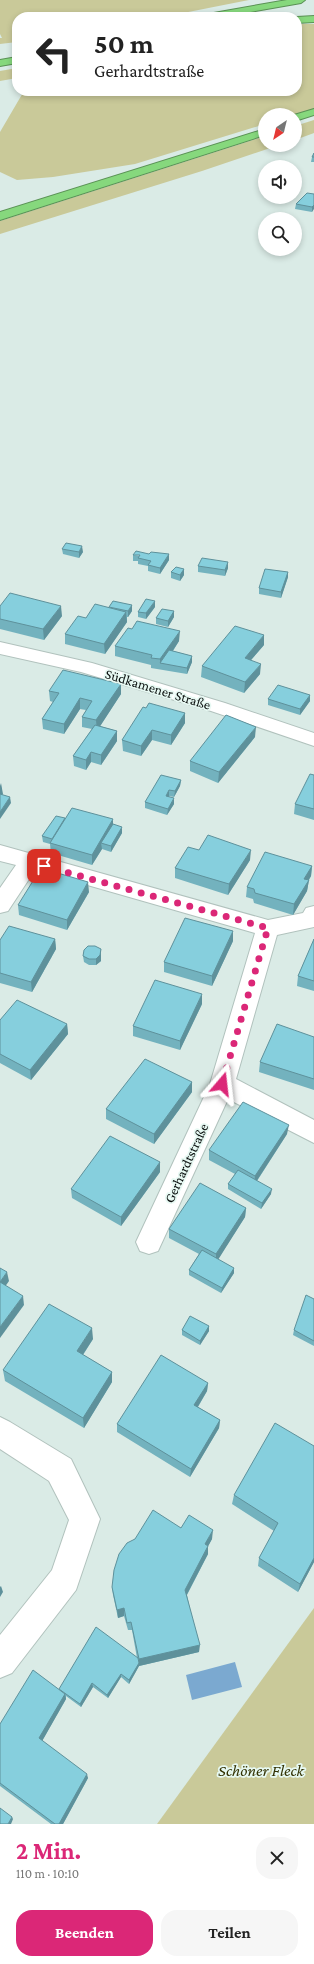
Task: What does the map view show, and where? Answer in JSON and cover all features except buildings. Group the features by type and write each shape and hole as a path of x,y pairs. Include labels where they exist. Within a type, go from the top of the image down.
{"highway":[{"path":"219,12 263,0"},
{"path":"236,12 302,0"},
{"path":"302,15 314,19"},
{"path":"0,63 12,61"},
{"path":"302,116 314,112"},
{"path":"302,121 314,117"},
{"path":"0,209 258,130"},
{"path":"0,216 258,134"}],"street":[{"name":"Südkamener Straße","path":"0,648 85,667 218,707 314,740"},
{"path":"0,853 268,928 311,920 314,914"},
{"path":"0,905 29,862"},
{"name":"Gerhardtstraße","path":"149,1242 222,1084 268,928"},
{"path":"222,1084 314,1132"},
{"path":"0,1432 60,1470 85,1519 64,1579 0,1661"}],"green space":[{"path":"0,0 249,0 188,12 12,12 12,43 0,44 0,38 2,38 0,34"},
{"path":"302,24 314,24 314,109 302,112 302,108 258,108 258,126 135,164 53,177 17,180 0,172 0,132 21,96 302,96"},
{"path":"12,69 12,79 0,81 0,71"},
{"path":"314,120 314,133 302,137 302,124"},
{"path":"258,138 258,152 202,171 0,234 0,221"},
{"name":"Schöner Fleck","path":"314,1608 314,1824 157,1824"}],"water":[{"path":"235,1662 242,1687 192,1700 186,1675"}],"route":[{"path":"44,866 268,928 222,1084"}]}
